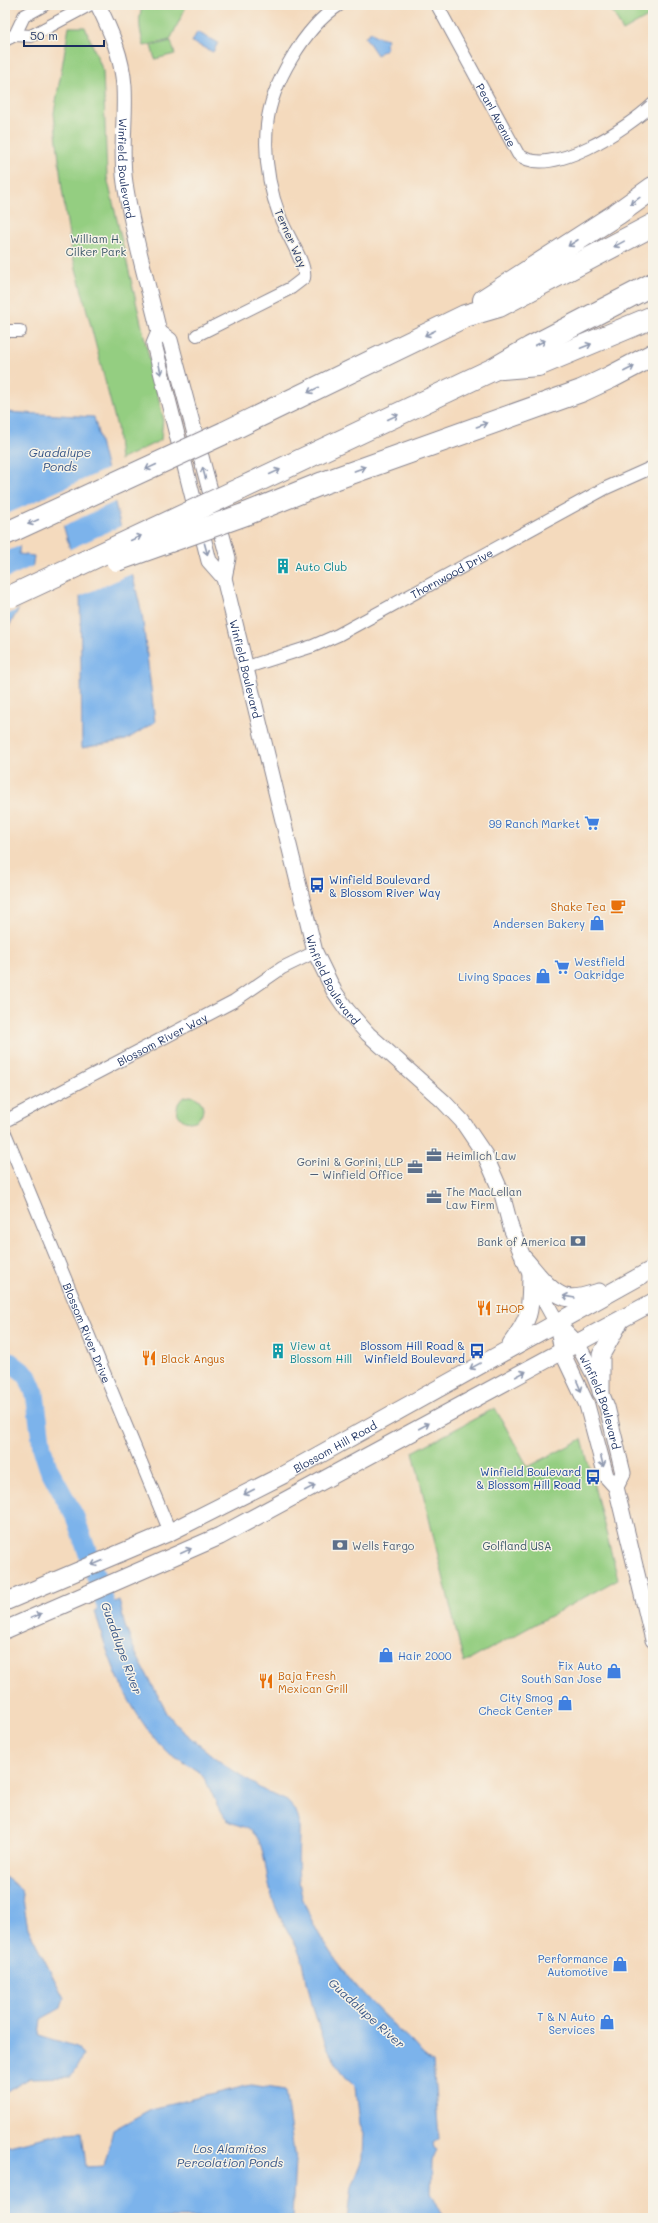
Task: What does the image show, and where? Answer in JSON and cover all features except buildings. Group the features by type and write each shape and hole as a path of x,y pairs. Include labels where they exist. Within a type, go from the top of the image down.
{"highway":[{"path":"465,316 488,296 604,222 653,188"},
{"path":"5,534 224,433 465,316 499,306 653,225"},
{"path":"8,597 494,369 530,348 653,284"},
{"path":"494,369 538,365 653,317"},
{"path":"8,597 246,514 330,480 581,391 611,378 653,355"}],"main road":[{"path":"524,1259 555,1292 566,1297 576,1298 621,1287"},
{"name":"Blossom Hill Road","path":"5,1602 170,1532 284,1475 509,1347 653,1269"},
{"path":"509,1347 528,1320 530,1309 531,1276"},
{"path":"5,1630 220,1536 653,1302"},
{"path":"601,1392 601,1355 621,1320"},
{"path":"276,1506 283,1490 284,1475"},
{"path":"147,1569 169,1542 170,1532"}],"street":[{"path":"10,37 24,16 44,5"},
{"path":"10,37 31,36 89,5"},
{"name":"Winfield Boulevard","path":"98,5 115,42 120,60 124,86 122,148 125,184 160,332 154,344 172,422 209,561 224,578 244,668 315,952 334,991 347,1010 368,1034 443,1101 462,1121 485,1155 502,1194 511,1228 531,1276 557,1322 577,1343 607,1407 623,1473 616,1487"},
{"name":"Terner Way","path":"196,335 291,288 304,278 304,266 290,240 272,193 268,169 267,123 277,91 294,54 310,31 339,5"},
{"name":"Pearl Avenue","path":"437,5 518,154 524,159 540,162 574,154 629,125 653,104"},
{"path":"5,331 20,331"},
{"name":"Thornwood Drive","path":"244,668 313,646 338,635 606,488 653,467"},
{"name":"Blossom River Way","path":"5,1122 234,1001 282,968 315,952"},
{"name":"Blossom River Drive","path":"5,1133 170,1532"},
{"name":"Winfield Boulevard","path":"557,1322 562,1352 587,1405 606,1476 616,1487 653,1640"}],"green space":[{"path":"143,5 183,5 185,9 170,40 144,46 140,25 140,15"},
{"path":"609,5 653,5 653,14 623,31"},
{"name":"William H. Cilker Park","path":"69,27 85,27 103,71 107,177 163,417 161,440 120,460 117,427 71,249 62,189 54,113"},
{"path":"171,41 175,54 155,59 151,46"},
{"path":"190,1096 199,1100 203,1109 199,1118 190,1122 181,1118 177,1109 181,1100"},
{"name":"Golfland USA","path":"495,1408 528,1467 582,1439 618,1579 464,1663 413,1452"}],"water":[{"path":"197,32 218,43 213,52 192,42"},
{"path":"371,32 376,36 388,39 385,45 387,48 377,55 365,37"},
{"name":"Guadalupe Ponds","path":"5,412 94,417 142,614 155,722 126,740 82,748 80,585 59,510 42,498 32,509 22,530 19,554 34,556 29,591 9,626 5,627"},
{"path":"119,1600 125,1626 136,1654 167,1713 181,1730 219,1761 261,1789 287,1801 296,1811 299,1821 298,1863 302,1895 305,1905 324,1943 350,1979 423,2055 433,2061 439,2139 433,2143 434,2148 437,2150 432,2162 431,2192 444,2218 348,2218 352,2187 363,2159 364,2133 360,2124 356,2087 338,2066 325,2043 312,2004 304,1964 280,1918 274,1902 269,1887 263,1853 256,1835 247,1828 233,1823 225,1818 221,1813 204,1778 192,1767 165,1750 141,1720 121,1685 106,1648 95,1611"},
{"path":"5,1877 21,1889 28,1928 64,1998 61,2008 41,2019 39,2035 77,2047 83,2056 71,2077 30,2078 5,2093"},
{"name":"Los Alamitos Percolation Ponds","path":"251,2085 285,2090 295,2160 292,2218 5,2218 5,2147 62,2133 82,2132 86,2167 104,2166 113,2130 151,2109"}],"pier":[{"path":"109,468 117,501 61,527 57,511 42,500 33,508 22,545 5,552 5,515"},
{"path":"123,525 134,573 78,597 78,585 68,550"},
{"path":"35,565 31,592 21,608 5,616 5,579"}],"waterway":[{"name":"Guadalupe River","path":"5,1358 27,1375 35,1394 42,1448 48,1467 75,1517 115,1631"}],"place":[{"name":"Auto Club","path":"283,566"},
{"name":"99 Ranch Market","path":"592,823"},
{"name":"Winfield Boulevard & Blossom River Way","path":"317,885"},
{"name":"Shake Tea","path":"618,906"},
{"name":"Andersen Bakery","path":"597,923"},
{"name":"Westfield Oakridge","path":"562,967"},
{"name":"Living Spaces","path":"543,976"},
{"name":"Heimlich Law","path":"434,1155"},
{"name":"Gorini & Gorini, LLP – Winfield Office","path":"415,1167"},
{"name":"The MacLellan Law Firm","path":"434,1197"},
{"name":"Bank of America","path":"578,1241"},
{"name":"IHOP","path":"484,1308"},
{"name":"View at Blossom Hill","path":"278,1351"},
{"name":"Blossom Hill Road & Winfield Boulevard","path":"477,1351"},
{"name":"Black Angus","path":"149,1358"},
{"name":"Winfield Boulevard & Blossom Hill Road","path":"593,1477"},
{"name":"Wells Fargo","path":"340,1545"},
{"name":"Hair 2000","path":"386,1655"},
{"name":"Fix Auto South San Jose","path":"614,1671"},
{"name":"Baja Fresh Mexican Grill","path":"266,1681"},
{"name":"City Smog Check Center","path":"565,1703"},
{"name":"Performance Automotive","path":"620,1964"},
{"name":"T & N Auto Services","path":"607,2022"}]}
